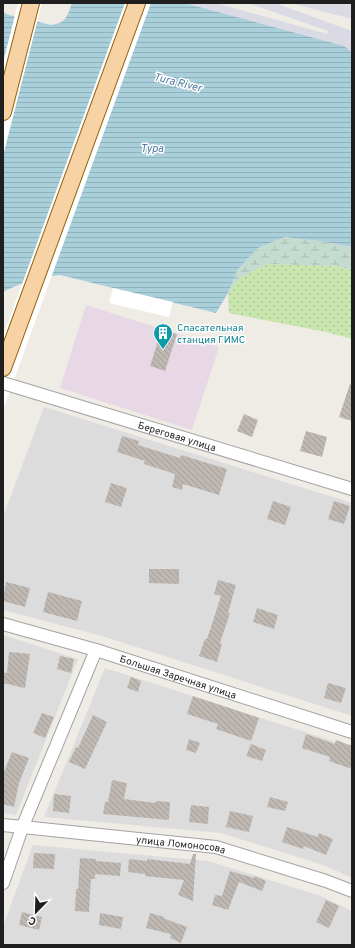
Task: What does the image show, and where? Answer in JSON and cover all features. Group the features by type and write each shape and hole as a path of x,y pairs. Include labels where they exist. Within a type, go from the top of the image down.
{"main road":[{"path":"3,112 31,3"},
{"path":"3,368 137,3"}],"street":[{"name":"Береговая улица","path":"3,383 352,490"},
{"name":"Большая Заречная улица","path":"3,624 96,650 352,732"},
{"path":"3,883 22,828 96,650"},
{"name":"улица Ломоносова","path":"3,825 216,847 326,881 352,891"}],"shaded area":[{"path":"184,3 216,3 327,34 328,31 248,3 275,3 352,31 352,52 343,46"},
{"path":"290,3 346,3 352,5 352,19"},
{"path":"86,305 219,347 192,430 60,388"},
{"path":"44,407 352,503 352,716 102,636 3,610 3,517"},
{"path":"3,635 78,659 16,815 3,813"},
{"path":"105,668 352,747 352,878 326,866 221,833 44,817"},
{"path":"33,845 208,861 321,896 352,911 352,945 3,945 3,926"}],"green space":[{"path":"285,237 352,247 352,270 337,266 267,264 241,277 228,293 238,269 258,248"},
{"path":"267,264 337,266 352,270 352,339 326,332 229,313 228,293 241,277"}],"water":[{"name":"Тура","path":"72,3 184,3 344,46 352,52 352,247 285,237 258,248 238,269 228,293 216,313 60,275 31,280 3,292 3,12 9,15 51,25 60,23 66,18"}],"pier":[{"path":"18,3 42,3 3,156 3,63"},
{"path":"125,3 151,3 3,410 3,336"},
{"path":"113,288 173,302 169,317 109,303"}],"building":[{"name":"Спасательная станция ГИМС","path":"162,329 177,334 165,371 150,366"},
{"path":"350,384 352,385 352,421 339,417"},
{"path":"244,414 258,420 252,437 237,431"},
{"path":"306,431 327,437 322,457 300,451"},
{"path":"122,436 139,441 138,445 180,458 181,455 227,469 219,495 183,484 182,490 172,487 175,474 144,464 145,461 117,452"},
{"path":"111,483 127,488 121,507 105,502"},
{"path":"273,501 291,507 285,525 267,519"},
{"path":"334,501 350,506 344,524 328,519"},
{"path":"149,569 179,569 179,584 149,583"},
{"path":"218,580 236,585 228,613 230,613 220,643 222,644 217,662 199,656 205,639 207,639 221,596 214,594"},
{"path":"6,582 30,588 25,607 3,601"},
{"path":"48,592 82,601 77,621 43,612"},
{"path":"257,608 278,615 274,629 253,622"},
{"path":"9,652 30,654 25,688 3,683 3,672 7,673"},
{"path":"60,656 74,659 71,673 57,669"},
{"path":"131,677 141,681 138,692 127,688"},
{"path":"328,683 346,688 341,703 324,698"},
{"path":"193,696 259,718 251,741 216,729 218,724 187,714"},
{"path":"42,713 54,717 45,738 33,733"},
{"path":"93,715 107,722 85,769 69,762 76,747 78,748"},
{"path":"306,734 335,744 336,740 352,746 352,769 329,761 330,757 302,748"},
{"path":"189,739 200,743 196,753 186,750"},
{"path":"251,744 266,750 262,761 246,756"},
{"path":"12,752 29,758 19,783 14,807 3,804 3,774"},
{"path":"112,780 127,783 124,799 155,803 156,801 170,802 169,820 103,814 105,802 108,802"},
{"path":"54,794 71,796 69,813 53,811"},
{"path":"270,797 288,802 285,811 267,807"},
{"path":"191,805 209,807 208,824 189,822"},
{"path":"230,811 253,816 249,832 226,827"},
{"path":"287,827 318,837 319,833 333,839 326,855 304,846 303,849 282,842"},
{"path":"34,853 55,854 54,869 33,868"},
{"path":"193,854 196,854 193,901 178,895 184,880 145,876 145,874 128,872 129,859 147,861 147,859 190,864"},
{"path":"80,858 121,863 120,876 95,874 95,879 91,879 89,912 75,911"},
{"path":"230,871 254,878 255,876 266,881 262,891 239,882 228,910 212,905 215,895 222,896"},
{"path":"326,900 339,906 329,928 316,922"},
{"path":"22,912 42,917 39,930 19,925"},
{"path":"100,913 123,917 121,929 99,925"},
{"path":"150,913 164,917 163,918 187,927 181,943 170,938 171,934 146,928"}],"place":[{"name":"Спасательная станция ГИМС","path":"163,350"}],"water label":[{"name":"Tura River","path":"178,82"}]}
